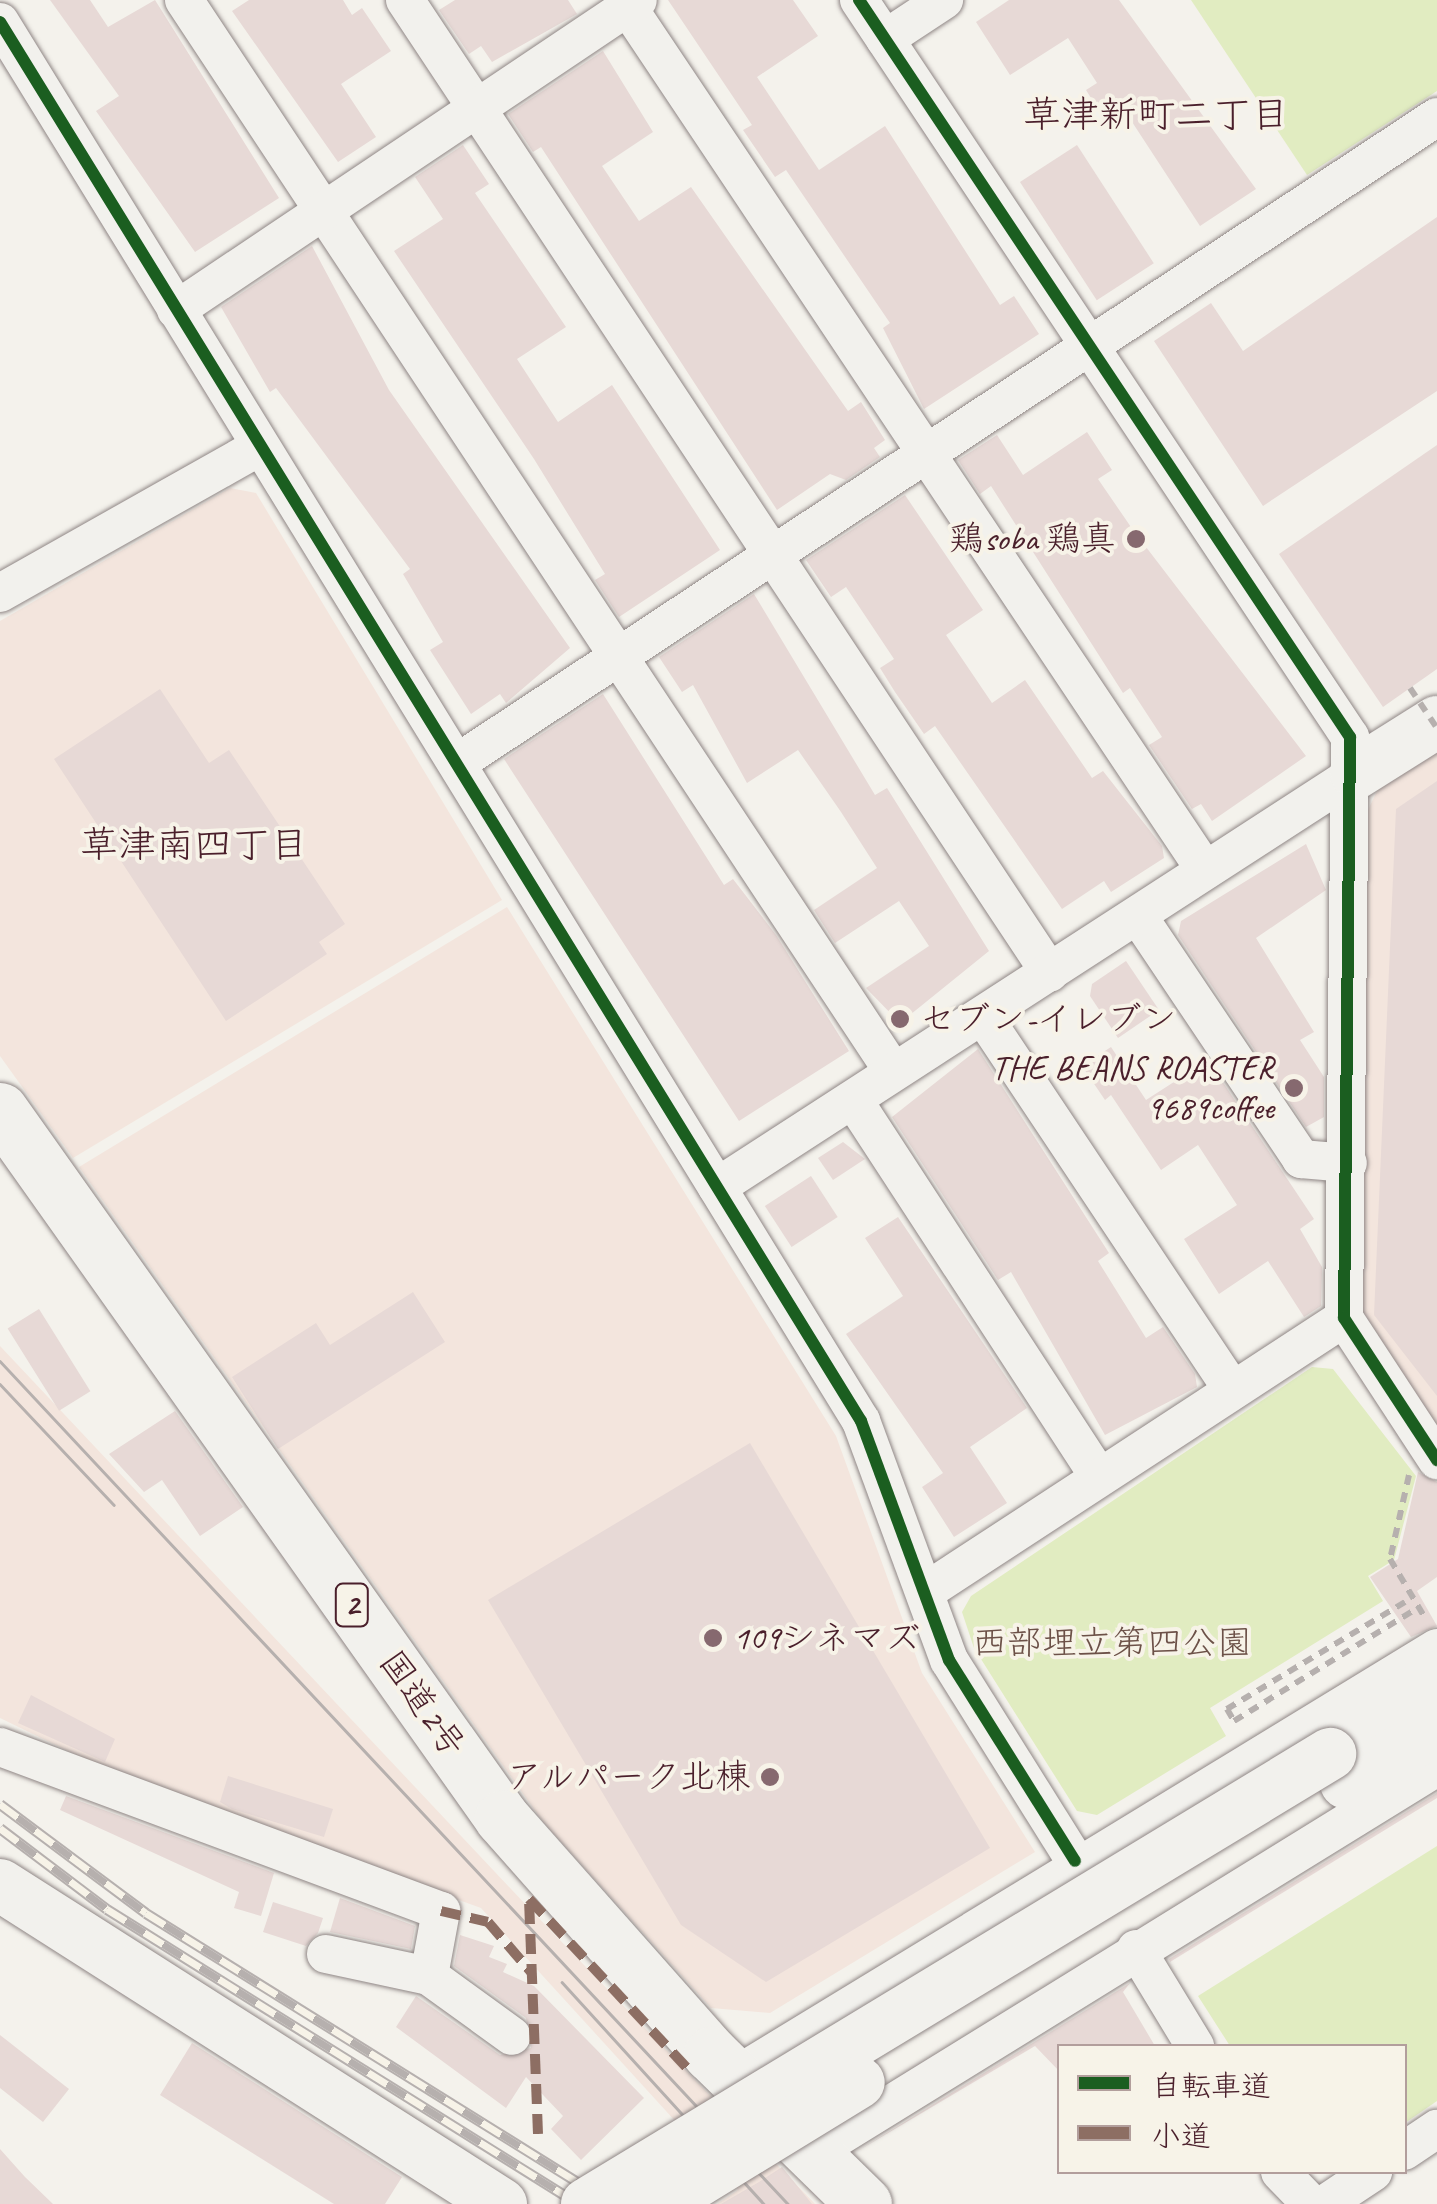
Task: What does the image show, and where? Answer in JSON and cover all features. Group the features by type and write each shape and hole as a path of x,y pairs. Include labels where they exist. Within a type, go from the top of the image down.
{"highway":[{"name":"国道2号","path":"0,1110 502,1818 735,2076 864,2204"}],"street":[{"path":"184,0 321,213 893,1071"},
{"path":"406,0 768,553 1050,973"},
{"path":"859,0 1350,737 1356,773 1344,1318 1425,1460"},
{"path":"885,39 944,0"},
{"path":"176,310 630,2 923,450 1205,870"},
{"path":"0,22 861,1421 949,1660 1075,1861"},
{"path":"457,763 923,450 1437,117"},
{"path":"0,593 259,447"},
{"path":"717,1186 1356,773 1428,713"},
{"path":"1138,916 1301,1158 1348,1163"},
{"path":"984,1016 1232,1390"},
{"path":"854,1101 1099,1477"},
{"path":"924,1592 1344,1318"},
{"path":"735,2076 1430,1632"},
{"path":"660,2204 1338,1768 1437,1677"},
{"path":"587,2204 1338,1768 1437,1729"},
{"path":"0,1747 71,1781 442,1911 428,1976"},
{"path":"812,2153 1136,1949 1437,1767"},
{"path":"0,1885 501,2204"},
{"path":"1136,1949 1194,2044"},
{"path":"326,1954 428,1976 512,2036"},
{"path":"1407,2149 1437,2129"},
{"path":"1282,2174 1311,2204"},
{"path":"1325,2204 1371,2174"}],"path":[{"path":"1425,1460 1390,1558 1430,1632"},
{"path":"1406,1602 1227,1710 1234,1721 1419,1607"}],"shaded area":[{"path":"230,488 256,493 502,900 73,1158 0,1056 0,621"},
{"path":"1437,748 1437,1436 1360,1315 1367,812 1379,787"},
{"path":"507,907 836,1436 922,1673 1035,1852 770,2013 711,2008 543,1822 79,1167"},
{"path":"0,1346 527,1906 815,2204 717,2204 738,2190 481,1908 132,1782 0,1718"}],"green space":[{"path":"1191,0 1437,0 1437,91 1307,175"},
{"name":"西部埋立第四公園","path":"1312,1367 1333,1369 1416,1476 1394,1560 1368,1576 1383,1601 1210,1708 1226,1736 1097,1815 1077,1811 974,1648 962,1612 971,1596"},
{"path":"1437,1846 1437,2101 1407,2122 1407,2044 1229,2044 1198,1996"}],"building":[{"path":"50,0 90,0 108,27 155,0 279,198 195,252 96,111 119,96"},
{"path":"249,0 343,0 352,15 362,8 391,51 341,84 376,137 338,162 232,11"},
{"path":"455,0 568,0 577,14 492,62 481,46 469,54 439,10"},
{"path":"668,0 793,0 818,36 757,77 819,170 885,126 1000,305 1014,296 1039,334 924,409 883,328 890,323 786,170 775,177 743,130 752,125"},
{"path":"1009,0 1119,0 1256,189 1200,226 1119,102 1101,114 1086,90 1097,83 1068,38 1010,75 976,22"},
{"path":"603,51 653,132 602,166 639,221 691,187 848,411 861,402 885,440 874,448 880,457 846,480 830,474 777,510 541,147 533,152 508,114"},
{"path":"463,145 489,184 475,193 566,327 517,359 558,422 612,385 720,550 619,617 595,580 605,574 534,459 394,251 443,219 415,177"},
{"path":"1077,145 1154,263 1097,300 1020,182"},
{"path":"1437,217 1437,391 1263,506 1154,341 1211,303 1243,351"},
{"path":"312,246 389,390 570,648 506,703 500,694 471,714 430,650 443,642 403,574 410,569 276,388 270,392 221,307"},
{"path":"1087,432 1112,470 1098,479 1306,756 1212,821 1201,804 1192,809 1149,745 1162,737 1130,688 1123,693 991,486 980,494 958,460 997,435 1023,475"},
{"path":"1437,445 1437,669 1383,707 1279,554"},
{"path":"905,495 983,610 946,635 992,703 1025,680 1092,778 1103,771 1162,846 1164,858 1111,892 1104,881 1062,909 935,726 924,734 895,692 880,668 894,659 846,587 831,597 806,560"},
{"path":"754,594 875,795 887,788 989,951 900,1023 866,988 929,946 899,901 835,943 814,910 877,868 841,812 798,750 747,783 693,685 682,692 659,657"},
{"path":"160,689 209,763 229,750 345,924 319,942 327,954 226,1021 54,759"},
{"path":"603,694 724,885 733,879 776,935 849,1051 739,1121 504,759"},
{"path":"1437,781 1437,1396 1374,1315 1396,809"},
{"path":"1306,844 1326,890 1256,938 1314,1032 1300,1040 1324,1077 1324,1117 1306,1127 1178,935 1181,921"},
{"path":"1126,961 1159,1010 1118,1038 1090,996 1092,984"},
{"path":"1111,1047 1146,1100 1208,1060 1314,1219 1300,1229 1322,1267 1321,1306 1304,1317 1268,1261 1219,1294 1184,1239 1237,1205 1198,1145 1161,1170 1111,1095 1105,1100 1082,1066"},
{"path":"978,1049 1109,1253 1098,1261 1146,1338 1163,1327 1195,1374 1197,1387 1105,1435 1011,1272 998,1280 892,1117"},
{"path":"843,1142 865,1159 833,1180 818,1158"},
{"path":"811,1176 838,1217 792,1247 765,1206"},
{"path":"898,1217 1027,1408 970,1447 1007,1503 954,1537 922,1487 943,1473 846,1334 903,1296 865,1238"},
{"path":"413,1292 445,1342 278,1449 232,1377 316,1323 330,1345"},
{"path":"39,1309 90,1391 59,1411 8,1329"},
{"path":"175,1411 243,1507 200,1536 162,1480 144,1492 109,1454"},
{"name":"アルパーク北棟","path":"750,1443 990,1848 766,1982 681,1925 488,1600"},
{"path":"1418,1472 1437,1482 1437,1577 1417,1591 1437,1626 1411,1637 1370,1577 1398,1559"},
{"path":"31,1695 115,1739 105,1762 18,1723"},
{"path":"228,1776 333,1809 324,1837 220,1802"},
{"path":"1437,1793 1437,1798 1170,1962 1169,1959"},
{"path":"66,1796 274,1873 261,1916 234,1908 239,1892 60,1810"},
{"path":"340,1898 415,1926 411,1949 330,1932"},
{"path":"273,1902 323,1918 318,1933 306,1946 263,1932"},
{"path":"460,1935 494,1946 489,1957 507,1964 503,1972 534,1986 644,2098 581,2160 551,2129 563,2116 526,2077 506,2108 396,2027 416,1996 500,2055 531,2048 526,2018 454,1966"},
{"path":"1130,1983 1123,1992 1154,2044 1057,2044 1057,2069 1035,2046 856,2152"},
{"path":"0,2035 69,2089 43,2122 0,2088"},
{"path":"192,2043 402,2177 385,2204 334,2204 160,2095"},
{"path":"0,2149 25,2177 53,2204 0,2204"},
{"path":"782,2167 812,2204 721,2204 759,2182"}],"tram line":[{"path":"0,1361 788,2204"},
{"path":"0,1384 114,1505"},
{"path":"562,1982 764,2204"}],"railway":[{"path":"0,1804 146,1913 613,2204"},
{"path":"0,1828 107,1909 579,2204"}],"marked path":[{"path":"538,2134 529,1899 691,2072"},
{"path":"441,1911 488,1922 531,1972"}],"cycle path":[{"path":"859,0 1350,737 1344,1318 1437,1460"},
{"path":"0,22 861,1421 949,1660 1075,1861"}],"place":[{"name":"鶏soba 鶏真","path":"1136,539"},
{"name":"セブン-イレブン","path":"900,1019"},
{"name":"THE BEANS ROASTER 9689coffee","path":"1294,1088"},
{"name":"109シネマズ","path":"713,1638"},
{"name":"アルパーク北棟","path":"770,1777"}],"district":[{"name":"草津新町二丁目","path":"1156,115"},
{"name":"草津南四丁目","path":"194,845"}]}
